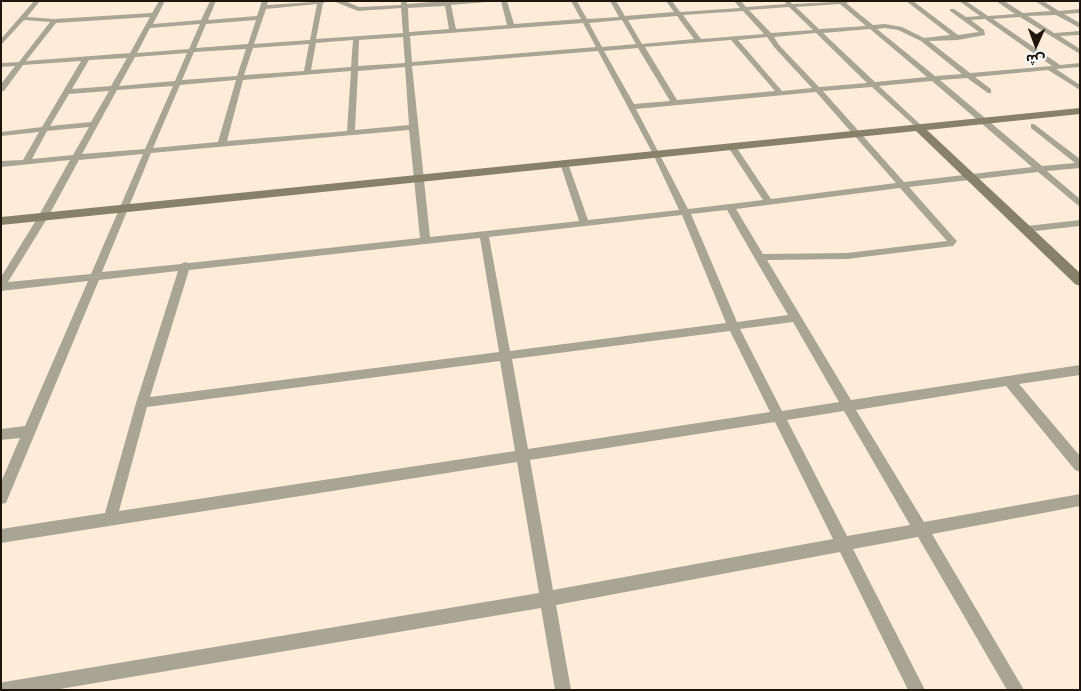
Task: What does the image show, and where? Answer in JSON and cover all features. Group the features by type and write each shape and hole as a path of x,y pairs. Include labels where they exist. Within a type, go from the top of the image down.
{"main road":[{"path":"1,221 1080,111"},
{"path":"919,128 1080,281"}],"street":[{"path":"1,43 4,36 37,1"},
{"path":"1,286 43,217 162,1"},
{"path":"1,498 213,1"},
{"path":"222,144 240,78 252,46 264,4 332,1"},
{"path":"336,1 349,4 358,9 404,4 496,1"},
{"path":"357,1 358,9"},
{"path":"504,1 511,27"},
{"path":"574,1 657,154 733,326 917,690"},
{"path":"613,1 675,103"},
{"path":"669,1 699,41"},
{"path":"737,1 952,241 950,244 847,256 759,257"},
{"path":"1,65 744,9 788,4 851,1"},
{"path":"909,1 958,38"},
{"path":"962,1 1059,67"},
{"path":"999,1 1080,52"},
{"path":"1038,1 1080,26"},
{"path":"308,72 320,2"},
{"path":"840,2 933,78 1080,204"},
{"path":"447,3 453,31"},
{"path":"404,4 412,127 425,239"},
{"path":"788,4 919,128"},
{"path":"923,40 978,36 983,33 952,10"},
{"path":"965,19 1080,11"},
{"path":"23,18 54,21 154,15"},
{"path":"148,26 260,18"},
{"path":"1,89 54,21"},
{"path":"66,92 894,26 923,40 988,91"},
{"path":"1052,35 1080,33"},
{"path":"351,132 356,38"},
{"path":"733,38 780,93"},
{"path":"26,161 46,130 86,59"},
{"path":"631,107 1080,65"},
{"path":"1049,68 1080,88"},
{"path":"1,134 95,124"},
{"path":"1034,126 1080,164"},
{"path":"1,164 412,127"},
{"path":"732,146 769,202"},
{"path":"564,163 584,223"},
{"path":"1,286 730,207 970,176 1080,164"},
{"path":"730,207 1016,690"},
{"path":"1027,229 1080,223"},
{"path":"484,233 563,690"},
{"path":"110,520 142,403 185,265"},
{"path":"142,403 796,318"},
{"path":"1,536 1010,381 1077,374"},
{"path":"1010,381 1080,466"},
{"path":"1,435 30,432"},
{"path":"4,690 547,599 1080,500"}]}
